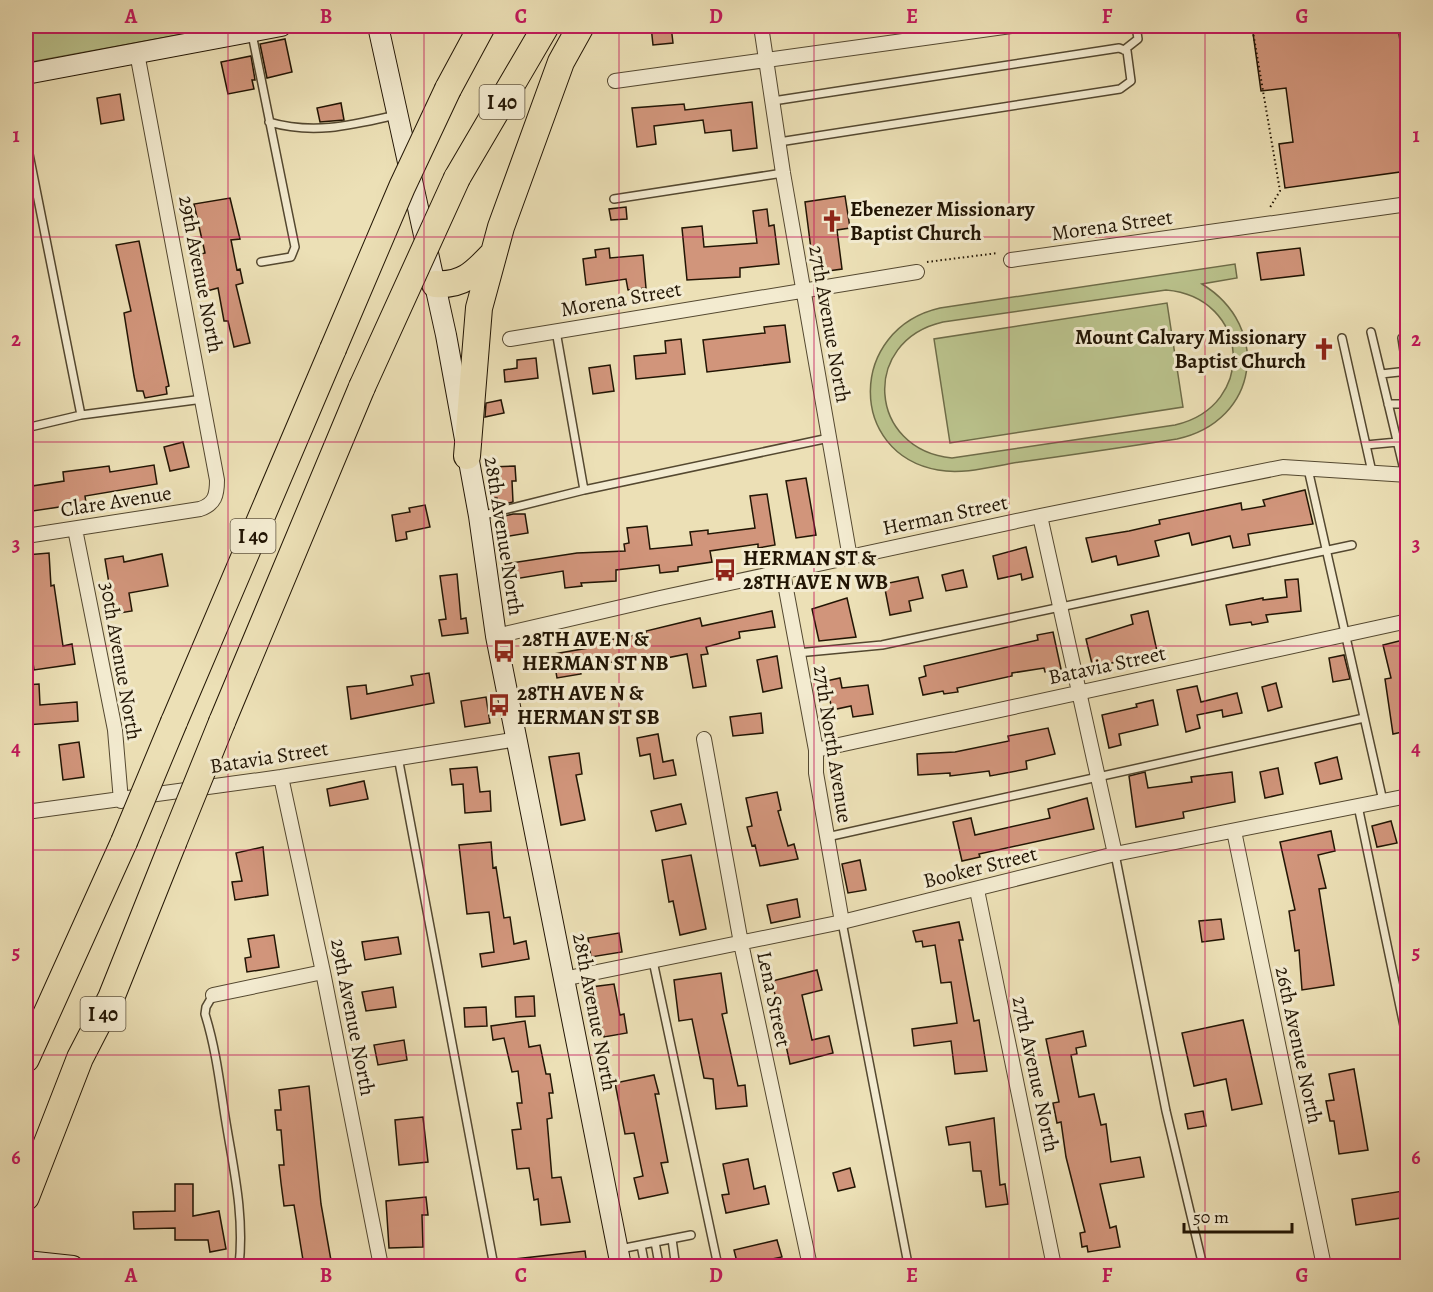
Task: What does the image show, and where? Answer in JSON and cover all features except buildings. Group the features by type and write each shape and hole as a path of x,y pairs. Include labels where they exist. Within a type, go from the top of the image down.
{"highway":[{"name":"I 40","path":"26,1059 124,842 402,187 448,89 482,26"},
{"name":"I 40","path":"28,1191 80,1058 111,998 222,722 362,387 457,178 546,26"},
{"path":"467,456 474,344 479,308 494,253 561,62 581,26"},
{"path":"435,284 452,285 471,277 494,253"}],"main road":[{"path":"26,75 281,26"},
{"name":"28th Avenue North","path":"378,26 435,284 479,516 496,636 619,1258"},
{"path":"26,1261 73,1266"}],"street":[{"name":"27th Avenue North","path":"761,26 783,173 850,558"},
{"path":"615,81 1011,26"},
{"name":"29th Avenue North","path":"137,53 217,480 212,503"},
{"name":"Morena Street","path":"1011,260 1407,204"},
{"name":"Morena Street","path":"510,339 917,272"},
{"name":"Herman Street","path":"496,636 1040,516 1283,467 1372,472 1406,479"},
{"name":"Clare Avenue","path":"26,536 200,509 212,503"},
{"path":"1040,516 1114,854"},
{"name":"30th Avenue North","path":"75,529 115,730 121,801"},
{"name":"27th North Avenue","path":"783,573 816,750 816,773 842,922"},
{"name":"Batavia Street","path":"816,750 1407,621"},
{"name":"Batavia Street","path":"26,812 121,801 518,739"},
{"name":"Lena Street","path":"704,739 741,943 810,1266"},
{"name":"29th Avenue North","path":"281,777 323,972 381,1266"},
{"name":"Booker Street","path":"563,979 842,922 1114,854 1407,796"},
{"name":"26th Avenue North","path":"1234,831 1324,1266"},
{"name":"27th Avenue North","path":"977,890 1054,1266"},
{"path":"213,995 323,972"}],"lane":[{"path":"1124,50 1138,39 1136,26"},
{"path":"251,31 295,247 291,257 261,262"},
{"path":"773,101 1119,48 1127,51 1131,81 1120,89 779,142"},
{"path":"269,122 290,128 330,129 397,114"},
{"path":"26,138 81,415"},
{"path":"614,199 783,173"},
{"path":"556,332 584,490"},
{"path":"1371,332 1406,479"},
{"path":"1381,374 1407,371 1402,338 1407,337"},
{"path":"1342,338 1372,472"},
{"path":"26,428 81,415 203,399"},
{"path":"1388,404 1407,404"},
{"path":"479,516 584,490 829,438"},
{"path":"1366,445 1407,441"},
{"path":"1308,469 1383,801"},
{"path":"797,653 882,645 1352,545"},
{"path":"827,837 1364,718"},
{"path":"398,757 494,1266"},
{"path":"1358,806 1407,1045"},
{"path":"1114,854 1166,1111 1203,1266"},
{"path":"842,922 908,1264 895,1266"},
{"path":"653,961 717,1266"},
{"path":"213,995 205,1014 220,1075 239,1193 242,1218 239,1266"},
{"path":"619,1258 641,1245 691,1236"},
{"path":"672,1239 675,1261"},
{"path":"655,1242 659,1264"},
{"path":"641,1245 645,1266"}],"path":[{"path":"1252,26 1280,191 1269,209"},
{"path":"917,272 923,263 997,252 1011,260"}],"green space":[{"path":"26,26 227,26 26,63"},
{"path":"1235,264 1237,278 1202,284 1224,302 1239,324 1246,347 1247,371 1239,393 1225,413 1204,429 1177,439 979,469 938,470 908,459 887,441 874,417 870,391 875,364 888,340 910,320 940,308","holes":["1166,290 1194,297 1215,311 1228,331 1233,353 1231,376 1220,397 1202,414 1175,425 952,458 924,451 903,436 890,416 885,394 887,371 898,350 916,333 943,322"]},
{"path":"1167,303 1183,407 950,443 934,339"}],"place":[{"name":"Ebenezer Missionary Baptist Church","path":"832,221"},
{"name":"Mount Calvary Missionary Baptist Church","path":"1324,349"},
{"name":"HERMAN ST & 28TH AVE N WB","path":"725,570"},
{"name":"28TH AVE N & HERMAN ST NB","path":"504,651"},
{"name":"28TH AVE N & HERMAN ST SB","path":"499,705"}]}
